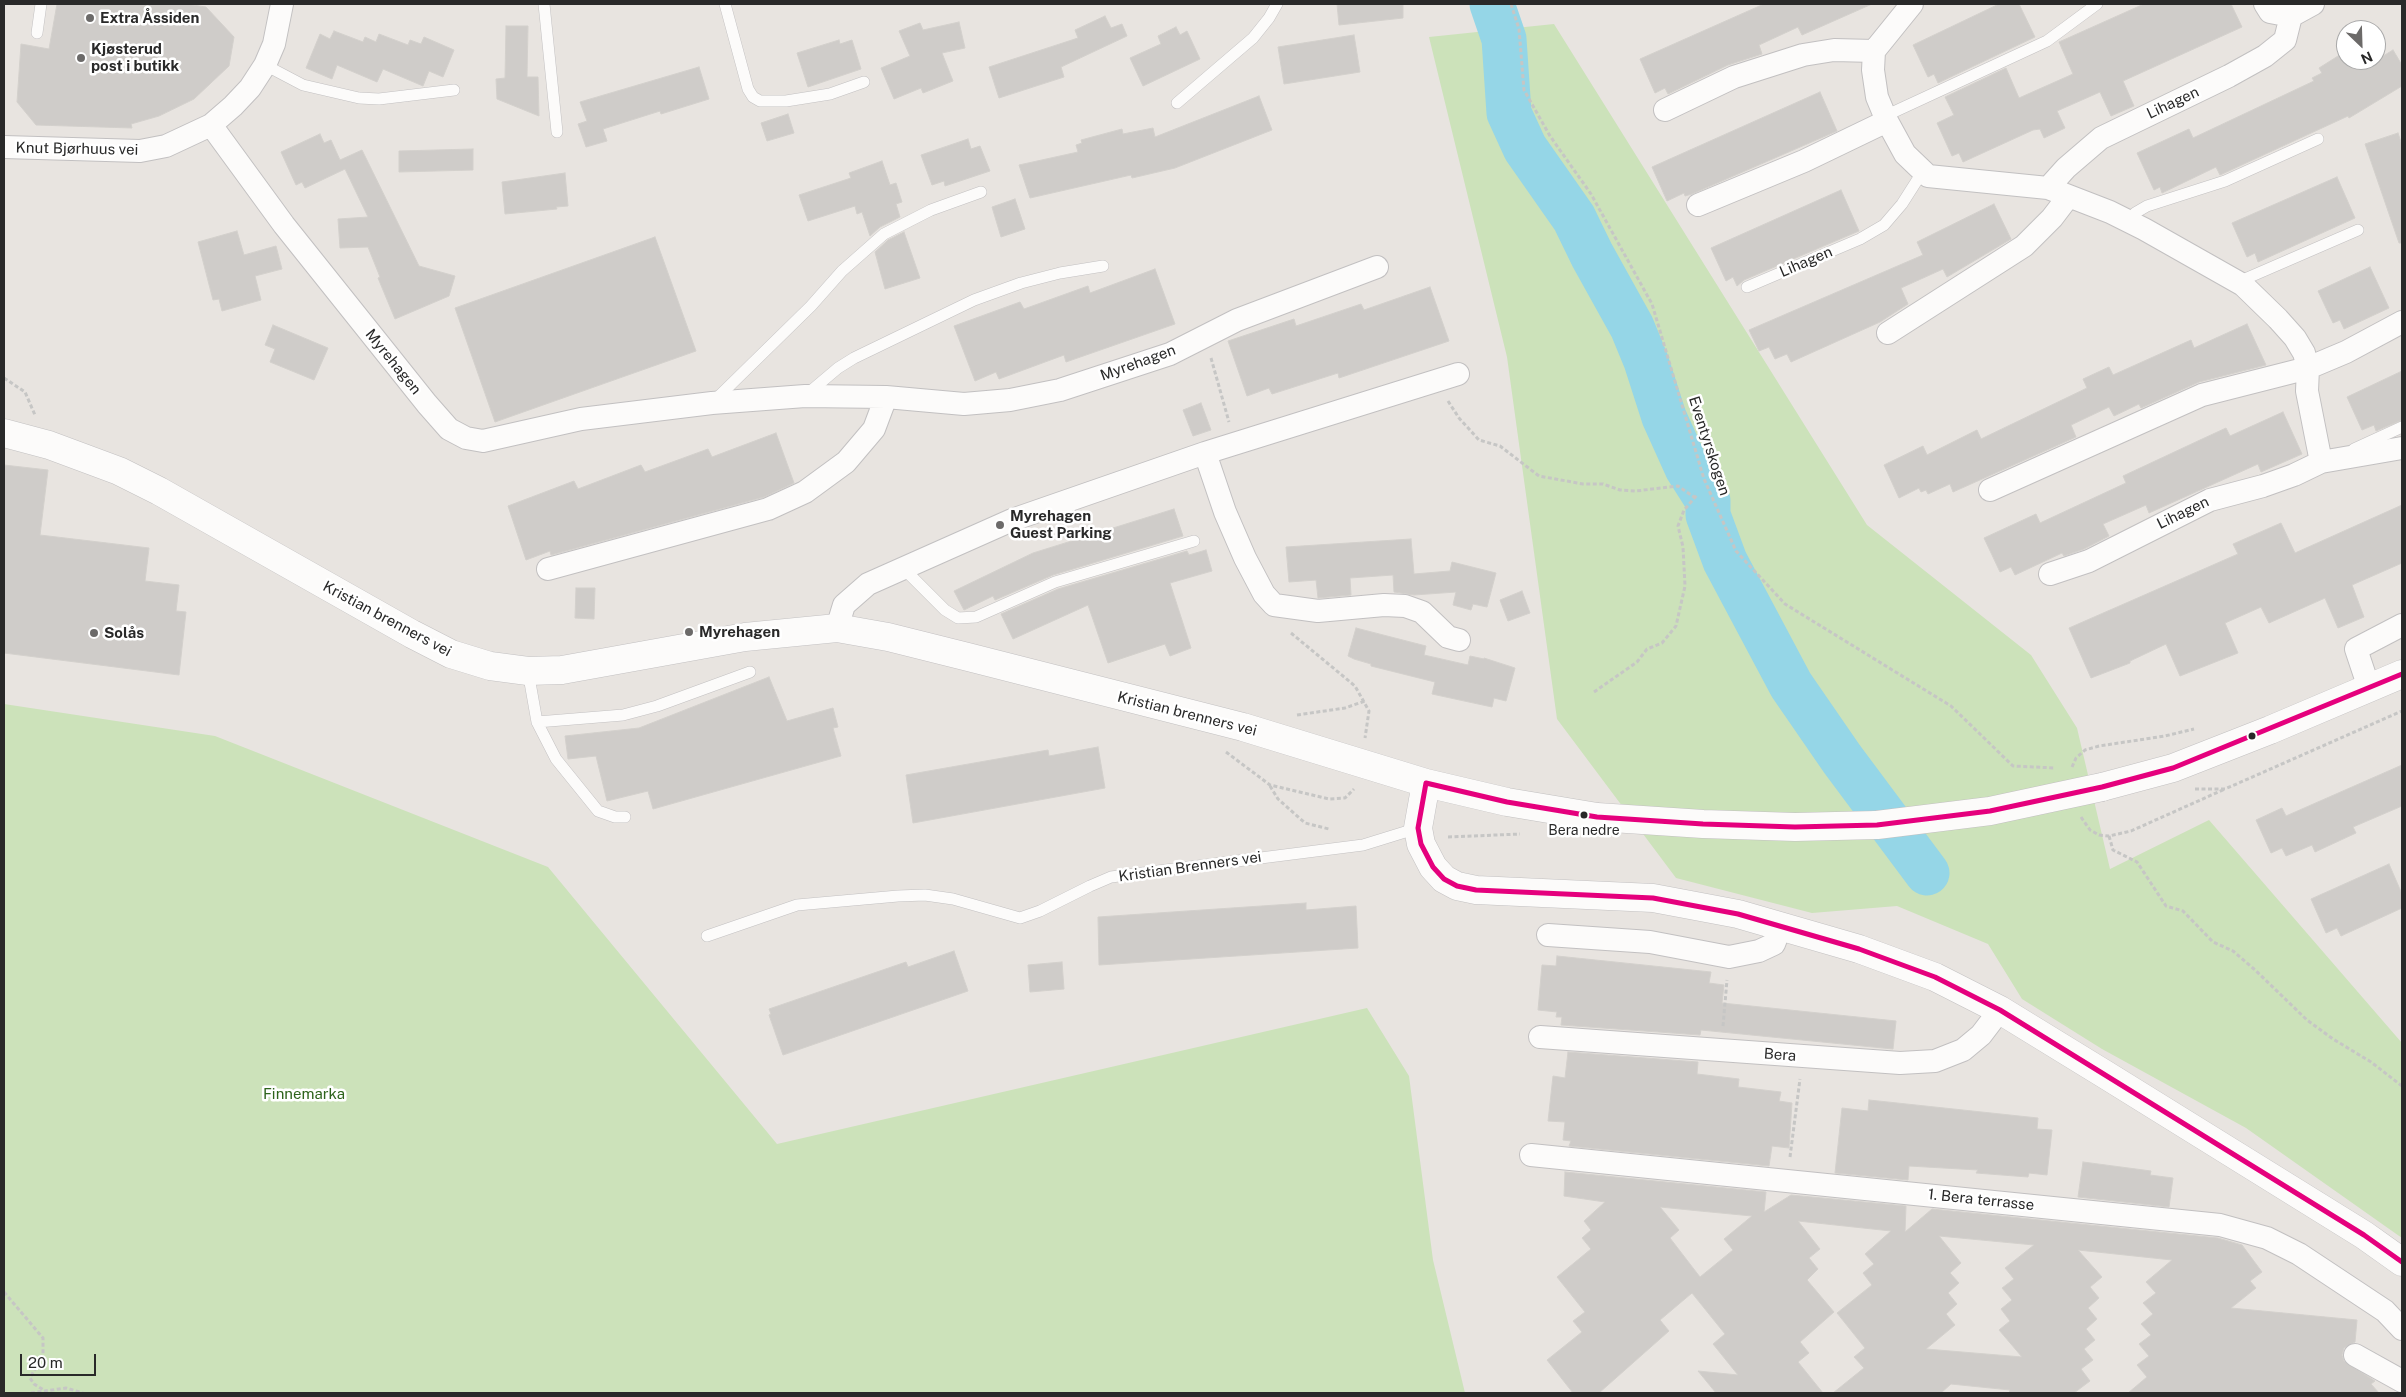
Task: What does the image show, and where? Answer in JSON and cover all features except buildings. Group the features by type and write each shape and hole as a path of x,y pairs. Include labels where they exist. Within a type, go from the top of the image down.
{"main road":[{"name":"Kristian brenners vei","path":"4,433 49,445 119,471 160,491 364,608 451,654 490,666 528,671 562,670 745,637 811,629 837,628 924,646 1243,727 1426,783 1507,802 1597,816 1786,826 1877,825 1990,811 2102,787 2173,768 2270,730 2402,674"},
{"path":"1426,783 1419,836 1433,867 1444,879 1457,886 1476,890 1653,898 1738,914 1859,949 1935,977 2000,1010 2364,1235 2402,1262"}],"street":[{"name":"Knut Bjørhuus vei","path":"4,147 140,151 166,146 211,125 250,88 265,65 274,44 282,4"},
{"path":"1912,4 1874,51 1872,70 1877,97 1905,154 1928,176 2058,192 2130,222 2238,282 2278,318 2304,353 2308,368 2307,391 2324,461"},
{"path":"2266,4 2270,12 2291,16 2313,4"},
{"name":"Lihagen","path":"1888,333 2024,246 2052,218 2066,168 2101,138 2230,76 2265,56 2285,40 2291,16"},
{"path":"1665,110 1734,76 1803,55 1834,50 1874,51"},
{"path":"1698,205 1804,161 1886,118"},
{"name":"Myrehagen","path":"211,125 284,225 449,429 466,438 484,441 581,419 712,403 805,396 886,397 964,404 1010,400 1060,390 1170,354 1237,320 1377,267"},
{"path":"1990,490 2202,395 2308,368 2346,352 2402,322"},
{"path":"837,628 844,605 868,584 1012,520 1205,453 1458,374"},
{"path":"548,568 768,509 805,492 846,462 874,429 886,397"},
{"name":"Lihagen","path":"2050,574 2089,561 2210,500 2271,483 2324,461 2402,448"},
{"path":"1205,453 1225,512 1242,550 1264,594 1274,605 1318,611 1384,605 1405,606 1422,612 1448,637 1459,640"},
{"path":"2369,688 2356,649 2402,625"},
{"path":"1548,935 1650,942 1729,957 1759,951 1774,944 1781,926"},
{"name":"Bera","path":"1540,1037 1900,1063 1935,1061 1963,1050 1981,1035 2000,1010"},
{"name":"1. Bera terrasse","path":"1531,1154 2220,1225 2267,1238 2300,1254 2385,1311 2402,1329"},
{"path":"2355,1355 2402,1381"}],"lane":[{"path":"37,33 41,4"},
{"path":"544,4 557,132"},
{"path":"725,4 748,89 753,98 760,102 786,101 830,94 864,82"},
{"path":"1177,103 1253,38 1269,18 1276,4"},
{"path":"1886,118 2046,41 2097,4"},
{"path":"265,65 303,85 358,98 396,98 454,90"},
{"path":"2130,222 2135,213 2147,206 2225,181 2318,139"},
{"name":"Lihagen","path":"1747,287 1860,238 1884,225 1902,204 1923,171"},
{"path":"712,403 811,306 842,271 884,234 931,210 981,192"},
{"path":"2238,282 2358,230"},
{"path":"805,396 838,368 854,358 974,300 1021,283 1060,273 1103,266"},
{"path":"2324,461 2402,427"},
{"path":"904,569 945,610 958,618 976,616 1055,582 1194,541"},
{"path":"528,671 537,722 556,759 598,811 615,817 625,817"},
{"path":"537,722 623,715 657,706 750,672"},
{"name":"Kristian Brenners vei","path":"707,936 797,905 898,896 925,895 953,899 1020,918 1040,911 1090,886 1111,878 1419,836"}],"path":[{"name":"Eventyrskogen","path":"1511,4 1519,29 1524,90 1550,136 1591,194 1652,304 1708,490 1736,551 1785,604 1951,706 2013,766 2062,768"},
{"path":"1205,336 1235,444"},
{"path":"4,378 25,392 49,445"},
{"path":"1437,381 1459,418 1479,440 1500,446 1539,476 1583,484 1603,484 1620,490 1636,491 1678,486 1696,496 1684,510 1678,526 1683,547 1686,586 1676,626 1662,643 1647,650 1638,662 1594,692"},
{"path":"1274,605 1288,631 1355,686 1365,701 1368,711 1364,743"},
{"path":"1296,715 1345,708 1365,701"},
{"path":"2191,789 2225,790 2402,712"},
{"path":"1223,750 1270,785 1278,799 1305,823 1330,830"},
{"path":"1270,785 1329,798 1345,798 1354,789"},
{"path":"1419,836 1438,838 1520,834"},
{"path":"2109,836 2113,850 2137,862 2166,906 2183,911 2213,942 2233,950 2307,1020 2333,1039 2371,1062 2402,1086"},
{"path":"1721,1050 1729,957"},
{"path":"1788,1180 1798,1097"},
{"path":"4,1292 43,1338 43,1355 30,1378 34,1384 47,1392"},
{"path":"31,1393 66,1388 83,1393"}],"green space":[{"path":"1554,24 1867,525 2031,655 2077,728 2110,869 2209,820 2402,1043 2402,1238 2246,1128 2102,1049 2022,999 1988,944 1897,906 1812,913 1676,878 1557,719 1507,357 1429,37"},
{"name":"Finnemarka","path":"4,704 215,736 548,867 777,1144 1367,1008 1409,1076 1433,1260 1465,1393 4,1393"}],"waterway":[{"path":"1492,4 1504,39 1509,113 1525,148 1574,218 1632,327 1646,361 1664,417 1687,468 1708,501 1708,515 1725,561 1791,685 1842,759 1927,873"}],"transit line":[{"path":"2402,674 2173,768 2102,787 1990,811 1877,825 1795,827 1703,824 1597,817 1507,802 1426,783 1418,828 1421,844 1433,867 1444,879 1457,886 1476,890 1653,898 1738,914 1859,949 1935,977 2000,1010 2364,1235 2402,1262"}],"place":[{"name":"Extra Åssiden","path":"90,18"},
{"name":"Kjøsterud post i butikk","path":"81,58"},
{"name":"Myrehagen Guest Parking","path":"1000,525"},
{"name":"Myrehagen","path":"689,632"},
{"name":"Solås","path":"94,633"},
{"name":"Bera nedre","path":"1584,815"}]}
